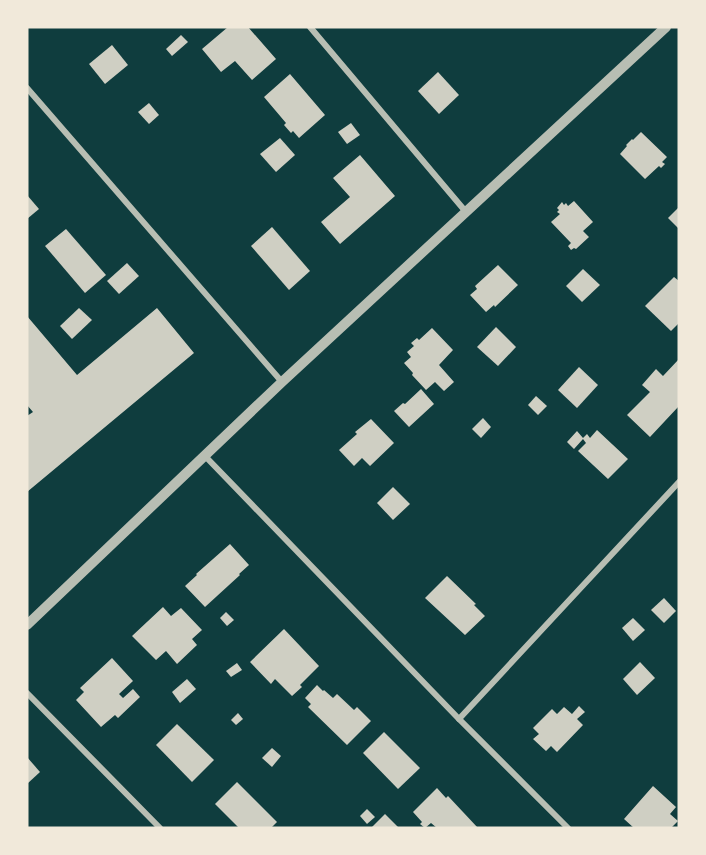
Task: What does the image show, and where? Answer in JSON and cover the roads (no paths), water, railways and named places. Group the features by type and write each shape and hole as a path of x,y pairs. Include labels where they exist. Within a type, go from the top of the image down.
{"street":[{"path":"310,27 466,212"},
{"path":"27,625 282,382 666,27"},
{"path":"27,88 282,382"},
{"path":"204,455 459,719 568,828"},
{"path":"459,719 679,482"},
{"path":"27,693 160,828"}]}
